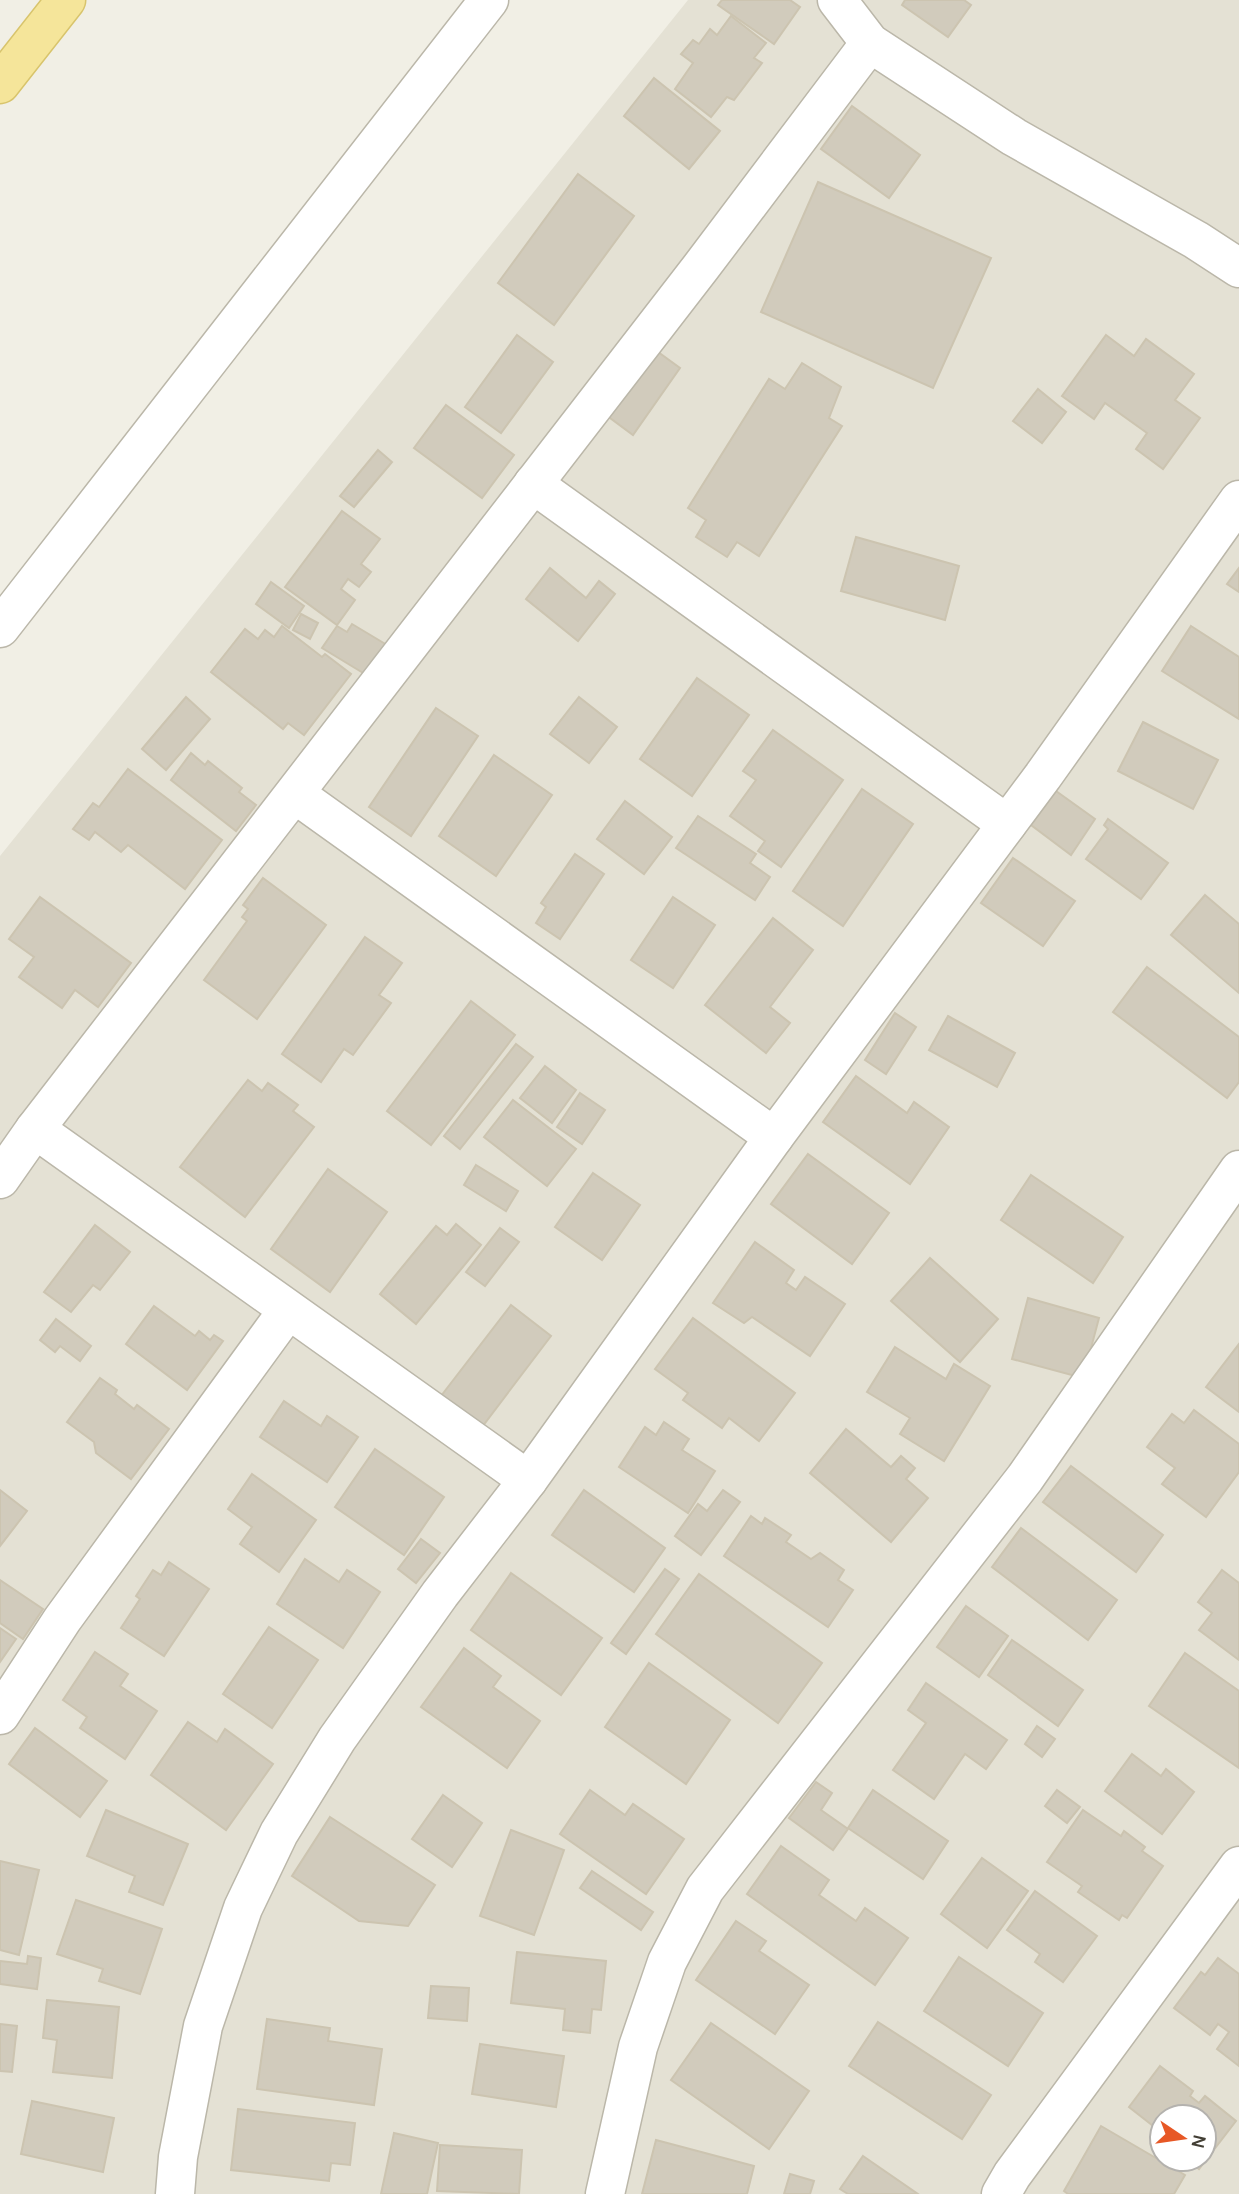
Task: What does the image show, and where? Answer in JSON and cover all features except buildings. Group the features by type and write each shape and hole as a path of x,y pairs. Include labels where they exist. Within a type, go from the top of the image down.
{"main road":[{"path":"0,84 66,0"}],"street":[{"path":"0,628 489,0"},
{"path":"837,0 870,43 1014,137 1196,240 1239,268"},
{"path":"0,1179 34,1129 693,278 870,43"},
{"path":"533,484 1007,824"},
{"path":"175,2194 178,2157 203,2025 243,1908 279,1833 337,1739 440,1594 528,1480 774,1137 1007,824 1239,499"},
{"path":"295,794 774,1137"},
{"path":"34,1129 528,1480"},
{"path":"605,2194 643,2035 667,1962 705,1889 1025,1478 1239,1170"},
{"path":"0,1715 70,1609 288,1310"},
{"path":"1000,2194 1239,1867"}],"shaded area":[{"path":"688,0 1239,0 1239,2194 0,2194 0,856"}]}
